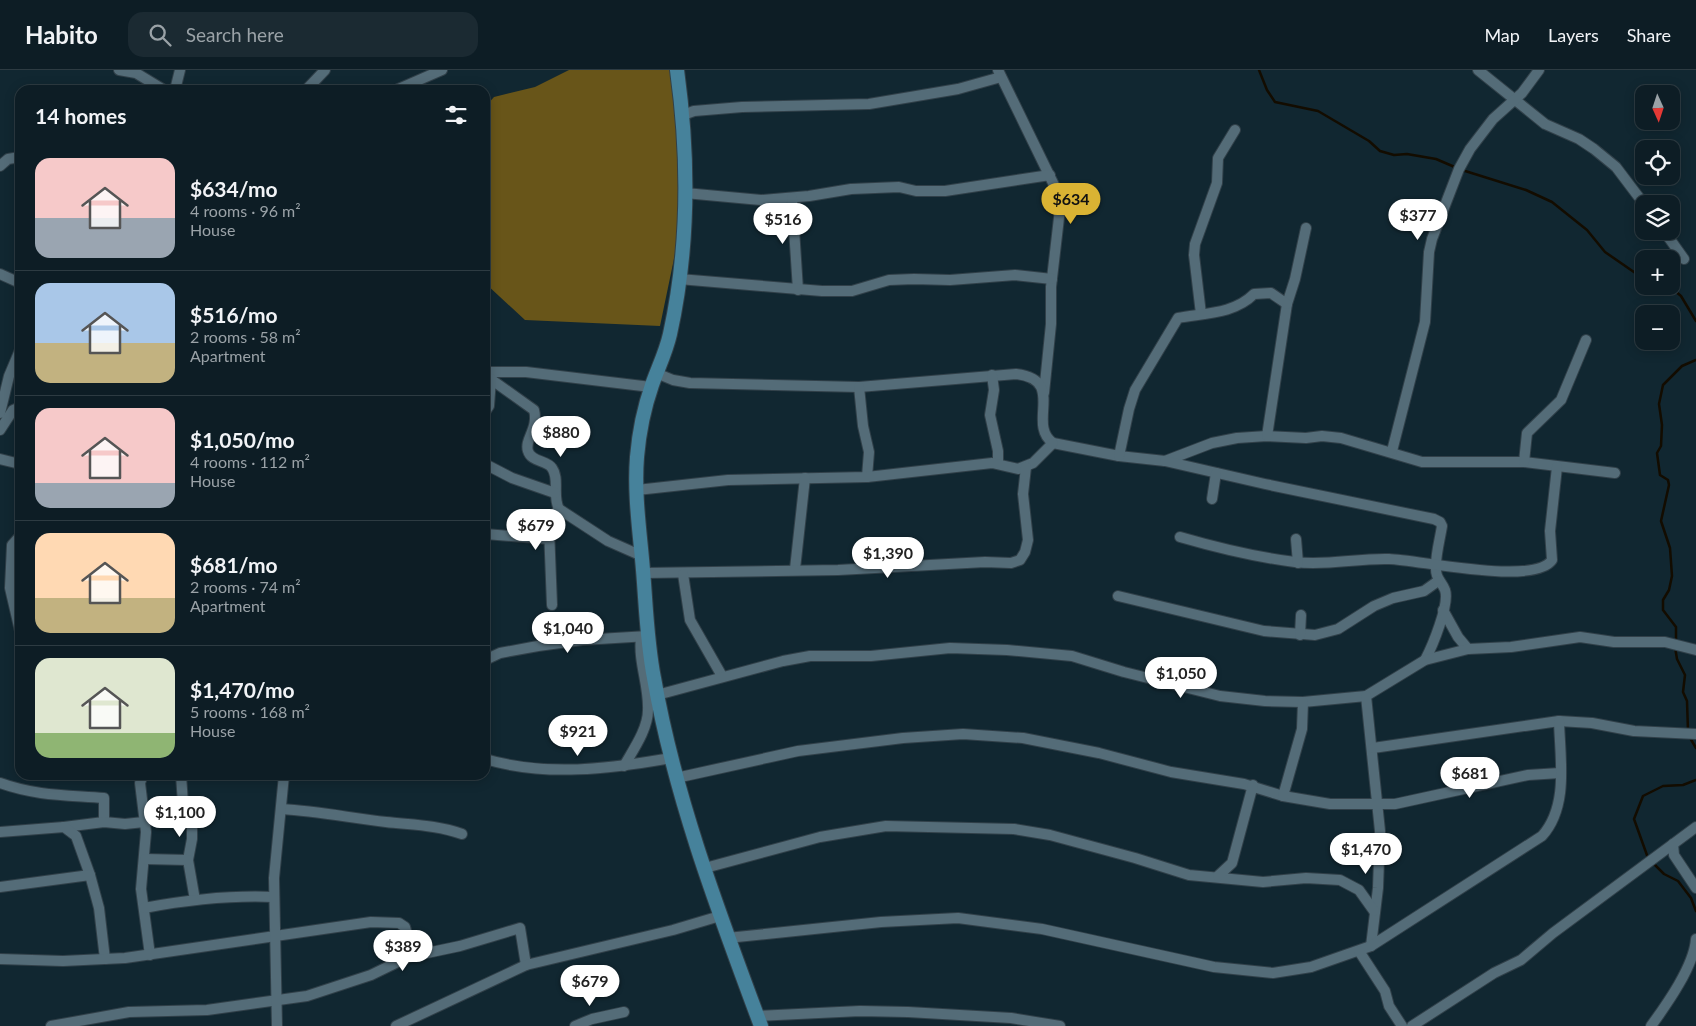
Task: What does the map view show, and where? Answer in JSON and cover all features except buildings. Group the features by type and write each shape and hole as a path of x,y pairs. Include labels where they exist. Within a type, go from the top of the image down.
{"street":[{"path":"119,70 136,73 156,85"},
{"path":"176,85 180,70"},
{"path":"311,85 325,70"},
{"path":"677,70 683,115 685,235 669,341 651,387 639,441 637,490 644,573 645,636 676,778 727,938 759,1021 860,1011 1011,1018 1060,1026"},
{"path":"1478,70 1504,92 1516,98 1545,124 1594,149 1616,168 1637,195"},
{"path":"1392,451 1425,322 1429,252 1432,239 1459,169 1470,149 1493,119 1516,98 1539,70"},
{"path":"408,85 440,71"},
{"path":"683,115 694,111 742,107 870,104 958,89 1000,74 1050,175 1060,209 1052,279 1044,397 1044,433 1053,443 1119,456 1165,461 1434,518 1442,526 1436,565 1438,581 1445,590 1443,610 1434,644 1425,660"},
{"path":"1201,314 1194,255 1195,244 1217,183 1218,158 1235,130"},
{"path":"685,193 761,200 792,198 851,189 898,187 916,191 945,191 1050,175"},
{"path":"792,198 798,290"},
{"path":"1267,436 1286,304 1295,279 1306,228"},
{"path":"1670,240 1684,259"},
{"path":"0,274 15,281"},
{"path":"679,279 798,290 852,291 889,280 914,278 950,280 1015,275 1052,279"},
{"path":"1119,456 1135,390 1178,318 1232,309 1244,304 1254,294 1271,293 1286,304"},
{"path":"1524,462 1527,433 1531,427 1561,400 1586,340"},
{"path":"0,413 1,401 15,363"},
{"path":"490,376 526,372 651,387"},
{"path":"656,373 673,380 690,383 859,387 1016,374 1030,377 1041,387 1044,397"},
{"path":"992,375 994,390 990,415 998,451 998,463"},
{"path":"490,378 534,410 535,427 527,444 528,452 533,458 551,466 555,473 555,502 560,509 608,541 642,556"},
{"path":"859,387 863,426 869,452 867,477"},
{"path":"0,430 15,409"},
{"path":"1165,461 1212,443 1267,436 1341,438 1392,451 1422,462 1524,462 1615,473"},
{"path":"637,490 728,480 867,477 998,463 1018,469 1026,467 1053,443"},
{"path":"0,459 15,463"},
{"path":"490,467 512,478 554,493"},
{"path":"644,573 683,574 795,569 838,570 985,562 1006,563 1020,560 1025,552 1028,540 1024,494 1026,467"},
{"path":"1180,538 1244,556 1298,563 1335,564 1387,559 1483,571 1512,572 1549,564 1553,554 1550,531 1557,467"},
{"path":"1212,499 1216,473"},
{"path":"795,569 805,478"},
{"path":"552,605 548,539 552,518 560,509"},
{"path":"490,534 548,539"},
{"path":"1296,539 1298,563"},
{"path":"15,542 12,545 9,578 15,606"},
{"path":"683,574 690,620 722,676"},
{"path":"1118,596 1257,630 1300,635 1320,634 1338,629 1374,606 1393,598 1424,591 1438,581"},
{"path":"1443,610 1458,637 1468,649"},
{"path":"1300,635 1301,614"},
{"path":"490,658 500,653 538,646 582,640 645,636"},
{"path":"624,766 637,743 648,710 640,655 645,636"},
{"path":"657,695 722,676 810,656 871,656 950,648 1007,650 1072,656 1124,672 1220,696 1265,701 1303,702 1366,696 1425,660 1468,649 1511,647 1580,637 1614,642 1665,642 1696,650"},
{"path":"1366,696 1379,805 1380,855 1371,946"},
{"path":"1283,796 1302,729 1303,702"},
{"path":"1373,748 1559,721 1592,723 1634,731 1696,734"},
{"path":"727,938 881,922 958,918 1042,929 1214,967 1273,973 1311,967 1371,946 1542,836 1552,825 1557,813 1560,773 1559,721"},
{"path":"676,778 798,751 918,736 963,734 1024,738 1099,753 1171,772 1253,785 1283,796 1330,804 1379,805 1418,800 1528,774 1560,773"},
{"path":"490,761 500,764 547,770 624,766 671,758"},
{"path":"141,780 145,859 141,877 150,955"},
{"path":"181,780 184,818"},
{"path":"277,1026 274,897 284,780"},
{"path":"0,783 24,792 104,798 104,822"},
{"path":"1218,876 1232,863 1253,785"},
{"path":"282,809 314,810 385,822 441,826 462,834"},
{"path":"0,832 104,822 125,824 184,818 192,823 192,839 188,860 195,900"},
{"path":"705,868 820,837 886,826 1014,828 1050,835 1135,858 1178,873 1264,882 1306,878 1340,880 1359,890 1374,911"},
{"path":"64,827 76,836 90,875 99,908 105,959"},
{"path":"1412,1026 1494,973 1521,960 1553,933 1696,827"},
{"path":"1673,844 1677,860 1696,888"},
{"path":"145,859 188,860"},
{"path":"0,887 90,875"},
{"path":"144,908 195,900 247,896 274,897"},
{"path":"396,1026 526,965 673,930 720,916"},
{"path":"0,959 63,961 150,955 243,939 276,937 371,922 399,923 405,927 413,956"},
{"path":"51,1026 128,1012 207,1010 276,998 307,996 344,984 413,956 460,946 520,928 526,965"},
{"path":"1651,1026 1668,1001 1692,957 1696,939"},
{"path":"1359,951 1385,991 1389,1006 1402,1026"},
{"path":"575,1026 592,1019 624,1012"}],"shaded area":[{"path":"569,70 673,70 681,225 660,326 525,320 490,288 490,101 494,97 535,87"}],"waterway":[{"path":"1259,70 1267,90 1275,102 1318,111 1369,141 1380,151 1394,155 1407,154 1436,159 1457,168"},
{"path":"1462,170 1526,190 1552,202 1587,230 1605,252 1635,273"},
{"path":"1680,295 1696,321"},
{"path":"1676,642 1676,627 1663,610 1663,600 1669,590 1672,576 1670,548 1661,521 1669,485 1668,480 1660,475 1657,453 1661,446 1662,425 1659,404 1663,385 1682,366 1696,360"},
{"path":"1675,647 1677,659 1685,675 1683,692 1687,701 1688,731"},
{"path":"1689,736 1696,748"},
{"path":"1648,858 1634,819 1643,796 1663,786 1683,785 1696,780"},
{"path":"1652,862 1664,874 1678,881 1691,898 1696,911"}]}
